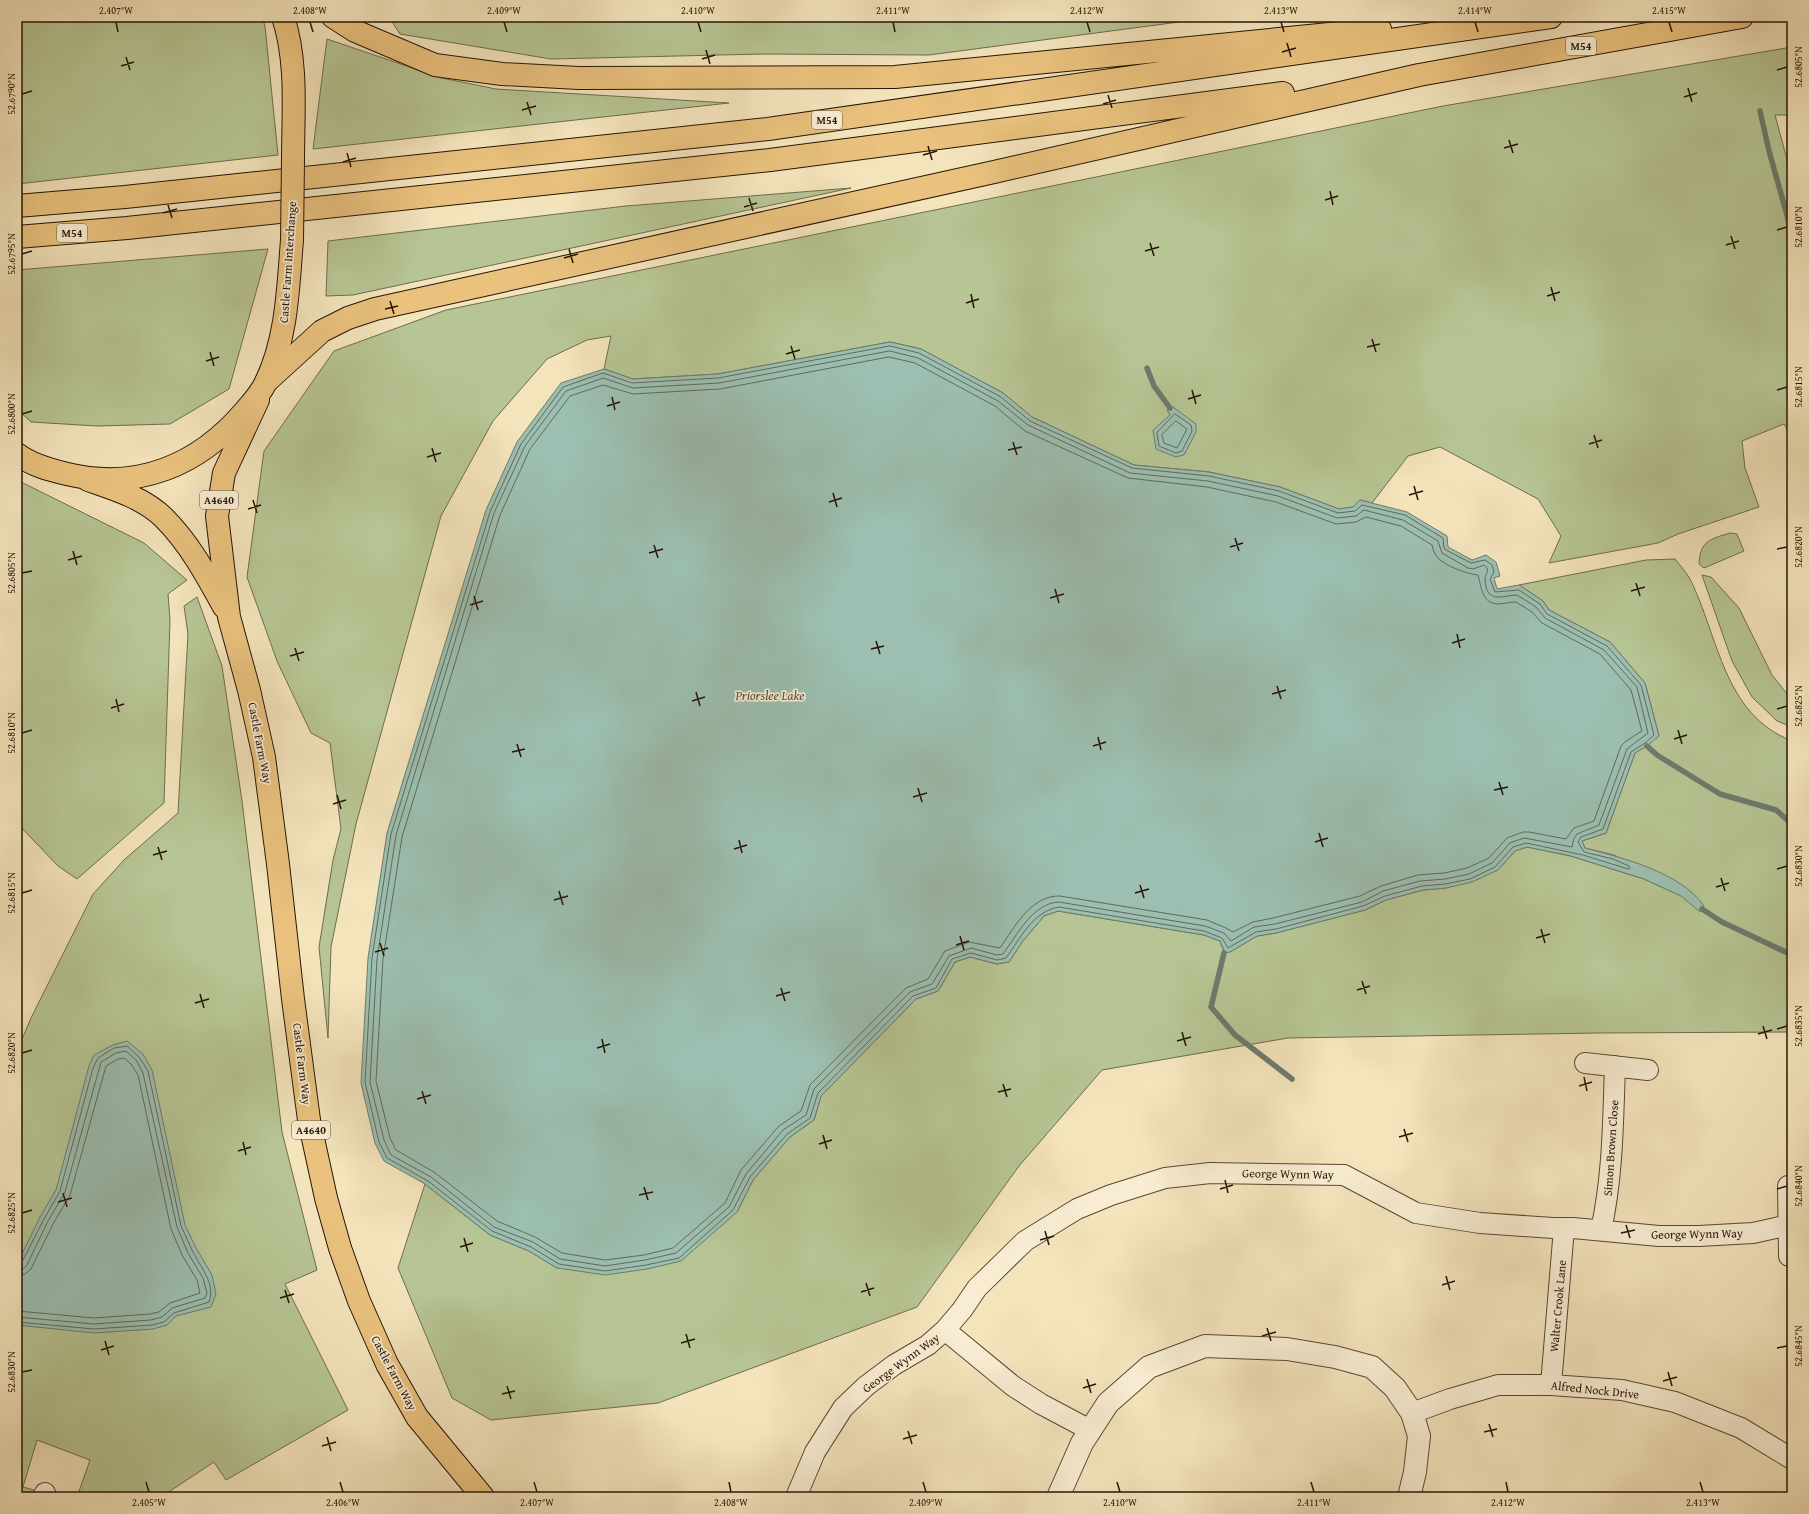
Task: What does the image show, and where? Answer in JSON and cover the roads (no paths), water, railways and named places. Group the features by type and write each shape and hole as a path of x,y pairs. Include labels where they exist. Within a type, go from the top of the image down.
{"main road":[{"name":"Castle Farm Interchange","path":"20,457 52,471 80,477 121,479 143,476 178,465 209,446 234,424 264,387 279,349 282,334 287,303 292,240 292,68 290,43 283,17"},
{"path":"333,17 355,31 434,65 502,74 580,78 895,77 1355,30 1526,21"},
{"name":"M54","path":"17,206 124,197 768,129 1551,17"},
{"name":"M54","path":"17,237 135,228 770,160 1420,76 1742,17"},
{"path":"264,387 322,331 348,318 375,309 1420,76"},
{"name":"Castle Farm Way","path":"264,387 224,473 217,516 229,617 251,697 264,758 309,1120 326,1198 340,1248 359,1301 387,1364 417,1418 484,1497"},
{"name":"Castle Farm Way","path":"80,477 122,492 141,502 164,518 194,554 229,617"}],"street":[{"path":"1585,1063 1648,1070"},
{"name":"Simon Brown Close","path":"1601,1230 1607,1200 1611,1165 1616,1066"},
{"name":"George Wynn Way","path":"796,1497 815,1452 843,1408 866,1386 894,1365 928,1345 945,1330 962,1310 977,1288 1025,1241 1077,1209 1111,1195 1165,1178 1210,1173 1344,1175 1416,1213 1480,1223 1601,1230 1659,1236 1699,1236 1753,1233 1788,1225"},
{"path":"1788,1186 1789,1256"},
{"name":"Walter Crook Lane","path":"1551,1385 1564,1228"},
{"name":"George Wynn Way","path":"945,1330 1013,1386 1041,1404 1090,1430"},
{"path":"1058,1497 1090,1430 1108,1403 1149,1367 1205,1346 1288,1349 1335,1357 1372,1368 1395,1388 1412,1413 1419,1436 1415,1472 1409,1497"},
{"name":"Alfred Nock Drive","path":"1412,1413 1450,1399 1498,1385 1551,1385 1622,1390 1675,1402 1741,1428 1792,1459"}],"water":[{"name":"Priorslee Lake","path":"890,342 921,349 1003,393 1032,417 1134,465 1209,472 1280,487 1339,509 1353,507 1360,500 1407,512 1447,536 1448,547 1472,560 1486,555 1496,562 1500,576 1494,578 1497,589 1519,585 1543,601 1549,610 1610,642 1645,683 1659,736 1647,746 1635,753 1606,833 1582,841 1585,848 1616,856 1650,868 1681,884 1694,894 1704,906 1700,912 1681,896 1644,879 1571,856 1527,847 1515,851 1498,870 1472,882 1446,888 1423,890 1386,900 1365,910 1276,933 1257,936 1230,952 1225,953 1220,941 1204,935 1058,911 1044,916 1022,942 1009,962 997,964 970,957 955,962 938,991 916,999 821,1096 814,1120 790,1137 753,1180 737,1212 681,1261 647,1269 605,1275 557,1268 529,1251 490,1235 425,1184 384,1161 375,1143 361,1083 368,958 387,833 486,510 517,442 561,383 604,369 633,379 718,374"},
{"path":"1173,407 1196,424 1196,432 1184,455 1176,457 1156,449 1153,430 1170,415 1167,410"},
{"path":"127,1041 143,1054 152,1070 185,1225 196,1248 212,1275 216,1294 211,1307 176,1316 167,1325 153,1329 94,1333 17,1325 17,1264 40,1217 56,1190 89,1066 94,1055 113,1045"}],"waterway":[{"path":"1760,111 1769,151 1787,215 1792,241"},
{"path":"1147,368 1154,386 1170,408"},
{"path":"1647,746 1657,755 1720,794 1776,810 1792,824"},
{"path":"1702,909 1722,922 1792,955"},
{"path":"1224,953 1211,1007 1235,1035 1292,1079"}]}
